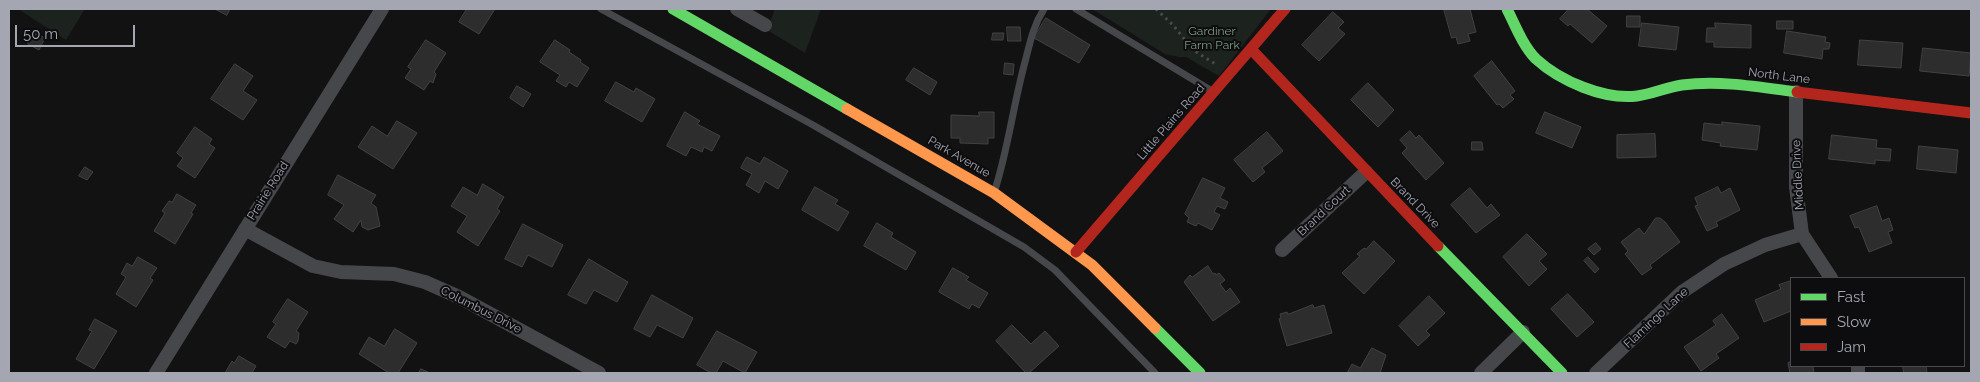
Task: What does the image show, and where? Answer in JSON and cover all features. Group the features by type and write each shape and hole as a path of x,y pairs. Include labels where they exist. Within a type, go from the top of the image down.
{"street":[{"name":"Prairie Road","path":"156,373 382,9"},
{"name":"Park Avenue","path":"673,9 994,193 1092,265 1200,373"},
{"path":"737,9 765,25"},
{"name":"Little Plains Road","path":"1076,252 1285,9"},
{"name":"North Lane","path":"1507,9 1519,34 1535,58 1567,81 1598,93 1636,96 1682,85 1725,83 1971,113"},
{"name":"Brand Drive","path":"1251,49 1366,172 1562,373"},
{"name":"Middle Drive","path":"1796,92 1796,188 1802,234 1830,277"},
{"name":"Brand Court","path":"1282,250 1366,172"},
{"name":"Columbus Drive","path":"245,229 313,266 341,272 394,274 425,282 459,297 599,373"},
{"name":"Flamingo Lane","path":"1596,373 1682,292 1724,264 1765,245 1802,234"},
{"path":"1481,373 1523,332"}],"lane":[{"path":"601,9 821,130 1024,247 1055,270 1156,373"},
{"path":"994,193 1005,157 1019,85 1035,23 1044,9"},
{"path":"1076,9 1214,92"}],"path":[{"path":"1156,9 1193,50 1230,74"}],"green space":[{"path":"18,9 85,9 66,40"},
{"path":"775,9 821,9 805,53 767,30"},
{"name":"Gardiner Farm Park","path":"1092,9 1271,9 1219,76 1186,57 1165,54"}],"building":[{"path":"215,9 230,9 227,15"},
{"path":"467,9 495,9 479,34 459,22"},
{"path":"1444,9 1470,9 1476,32 1468,34 1470,41 1458,44 1456,37 1452,38"},
{"path":"1569,9 1587,9 1607,26 1592,43 1570,24 1568,26 1560,19"},
{"path":"1333,12 1344,22 1338,28 1345,34 1319,61 1302,45"},
{"path":"1627,16 1640,16 1640,27 1627,27"},
{"path":"1046,18 1090,45 1079,63 1034,38"},
{"path":"1777,21 1793,21 1793,29 1777,29"},
{"path":"1642,23 1679,27 1676,50 1639,46"},
{"path":"1715,23 1751,25 1751,48 1714,47 1714,42 1706,42 1707,28 1715,28"},
{"path":"1007,27 1020,27 1021,41 1008,41"},
{"path":"1787,31 1826,37 1825,42 1830,43 1829,49 1823,49 1822,59 1784,53"},
{"path":"34,32 45,38 39,50 28,44"},
{"path":"993,33 1004,33 1003,40 992,40"},
{"path":"426,40 446,53 434,72 436,74 433,83 430,81 424,90 405,78 411,69 408,67"},
{"path":"555,40 570,50 569,52 589,68 577,87 569,82 566,87 556,81 560,75 540,62"},
{"path":"1860,40 1903,43 1901,68 1858,65"},
{"path":"1923,48 1971,53 1969,76 1920,71"},
{"path":"1492,61 1515,91 1510,95 1514,99 1503,108 1499,104 1497,105 1474,76"},
{"path":"1005,63 1014,64 1013,75 1004,74"},
{"path":"235,64 253,76 243,91 257,100 243,120 211,99"},
{"path":"914,68 937,82 930,95 906,80"},
{"path":"616,82 634,92 636,88 655,99 642,122 605,101"},
{"path":"1368,83 1394,110 1378,127 1351,100"},
{"path":"517,86 531,94 523,107 510,98"},
{"path":"685,112 700,121 697,124 720,136 712,151 704,147 702,152 691,147 686,156 667,146"},
{"path":"979,112 994,112 994,138 988,138 988,144 960,143 960,138 951,138 951,115 979,116"},
{"path":"1545,112 1581,127 1572,148 1536,133"},
{"path":"397,121 417,133 393,169 358,147 372,126 387,136"},
{"path":"1722,122 1760,126 1757,150 1720,146 1721,143 1702,140 1704,123 1722,125"},
{"path":"195,127 212,139 209,144 215,148 195,178 177,166 183,158 177,153"},
{"path":"1410,131 1416,138 1419,135 1444,163 1426,180 1402,153 1407,148 1400,140"},
{"path":"1267,132 1283,151 1262,168 1265,172 1253,182 1234,160"},
{"path":"1655,134 1656,157 1617,158 1617,135"},
{"path":"1832,135 1877,140 1876,148 1891,149 1890,161 1875,160 1875,164 1829,159"},
{"path":"1472,142 1482,142 1483,150 1472,150"},
{"path":"1919,146 1958,150 1956,173 1917,169"},
{"path":"747,157 760,164 764,157 788,171 778,189 765,181 759,193 746,185 752,174 741,168"},
{"path":"85,167 93,172 87,180 79,176"},
{"path":"338,175 376,195 371,203 376,207 380,226 368,230 362,227 361,220 353,232 334,219 344,205 328,195"},
{"path":"1203,178 1225,188 1220,198 1228,202 1225,209 1217,206 1214,212 1220,215 1212,230 1198,223 1196,226 1187,222 1189,218 1185,214"},
{"path":"483,184 504,197 497,209 500,211 478,246 457,232 467,216 451,206 463,187 477,195"},
{"path":"815,187 838,200 835,204 849,212 838,231 802,210"},
{"path":"1718,187 1721,193 1730,188 1740,210 1716,222 1718,226 1707,231 1695,206 1698,205 1695,198"},
{"path":"1470,188 1487,208 1491,204 1500,215 1476,233 1451,205"},
{"path":"177,194 196,205 191,213 193,214 175,244 154,231 165,213 162,211 169,201 172,202"},
{"path":"1877,206 1882,221 1889,218 1893,230 1888,232 1892,243 1869,252 1859,227 1855,228 1850,216"},
{"path":"1656,218 1660,218 1665,222 1680,242 1650,265 1652,268 1642,275 1625,254 1628,251 1621,242 1639,228 1644,234"},
{"path":"877,223 893,233 891,237 916,252 906,270 864,246"},
{"path":"523,224 563,245 552,267 528,255 522,267 505,259"},
{"path":"1527,234 1547,254 1539,261 1547,269 1529,286 1503,257"},
{"path":"1374,241 1395,261 1364,294 1342,273 1360,256 1357,254"},
{"path":"1596,243 1601,249 1594,255 1588,249"},
{"path":"138,257 157,268 150,278 153,280 136,307 116,294 126,277 121,274 127,263 132,266"},
{"path":"1588,257 1599,269 1595,273 1584,261"},
{"path":"589,259 628,282 617,302 594,290 586,304 568,295"},
{"path":"1208,266 1213,274 1219,273 1225,280 1220,284 1226,292 1230,288 1240,302 1213,321 1184,282 1190,275 1192,277"},
{"path":"953,268 969,277 966,280 988,293 979,308 972,304 969,309 939,292"},
{"path":"1790,281 1790,311 1764,322 1755,300 1781,289 1779,285"},
{"path":"1568,294 1594,322 1577,337 1551,309"},
{"path":"652,295 693,318 683,338 657,325 650,337 634,329"},
{"path":"1429,296 1445,313 1426,331 1430,335 1418,346 1399,326"},
{"path":"288,299 308,312 296,331 299,333 298,341 296,344 290,341 285,348 267,337 276,324 273,322"},
{"path":"1313,305 1314,308 1324,305 1332,333 1287,346 1279,319 1281,318 1280,314 1287,312 1288,314"},
{"path":"1722,314 1739,338 1716,354 1719,358 1701,371 1684,347 1716,325 1713,321"},
{"path":"95,319 117,331 94,369 76,359 92,331 89,330"},
{"path":"1012,325 1031,344 1045,331 1059,346 1029,373 1026,373 996,341"},
{"path":"395,329 417,343 398,373 389,373 359,354 369,337 384,346"},
{"path":"717,331 757,352 745,373 723,361 716,373 711,373 697,365"},
{"path":"1372,348 1386,355 1380,373 1347,373 1352,364 1360,368"},
{"path":"239,356 256,366 252,373 225,373 232,361 234,363"},
{"path":"1790,362 1790,367 1813,367 1814,373 1790,373 1788,363"},
{"path":"1903,367 1926,367 1927,373 1904,373"},
{"path":"421,369 430,373 419,373"}],"traffic: fast":[{"path":"673,9 847,109"},
{"path":"1507,9 1523,42 1536,59 1557,75 1597,92 1611,95 1637,96 1682,85 1711,83 1797,92"},
{"path":"1438,246 1562,373"},
{"path":"1155,328 1200,373"}],"traffic: slow":[{"path":"847,109 994,193 1092,265 1155,328"}],"traffic: jam":[{"path":"1076,252 1285,9"},
{"path":"1251,49 1438,246"},
{"path":"1797,92 1971,113"}]}
